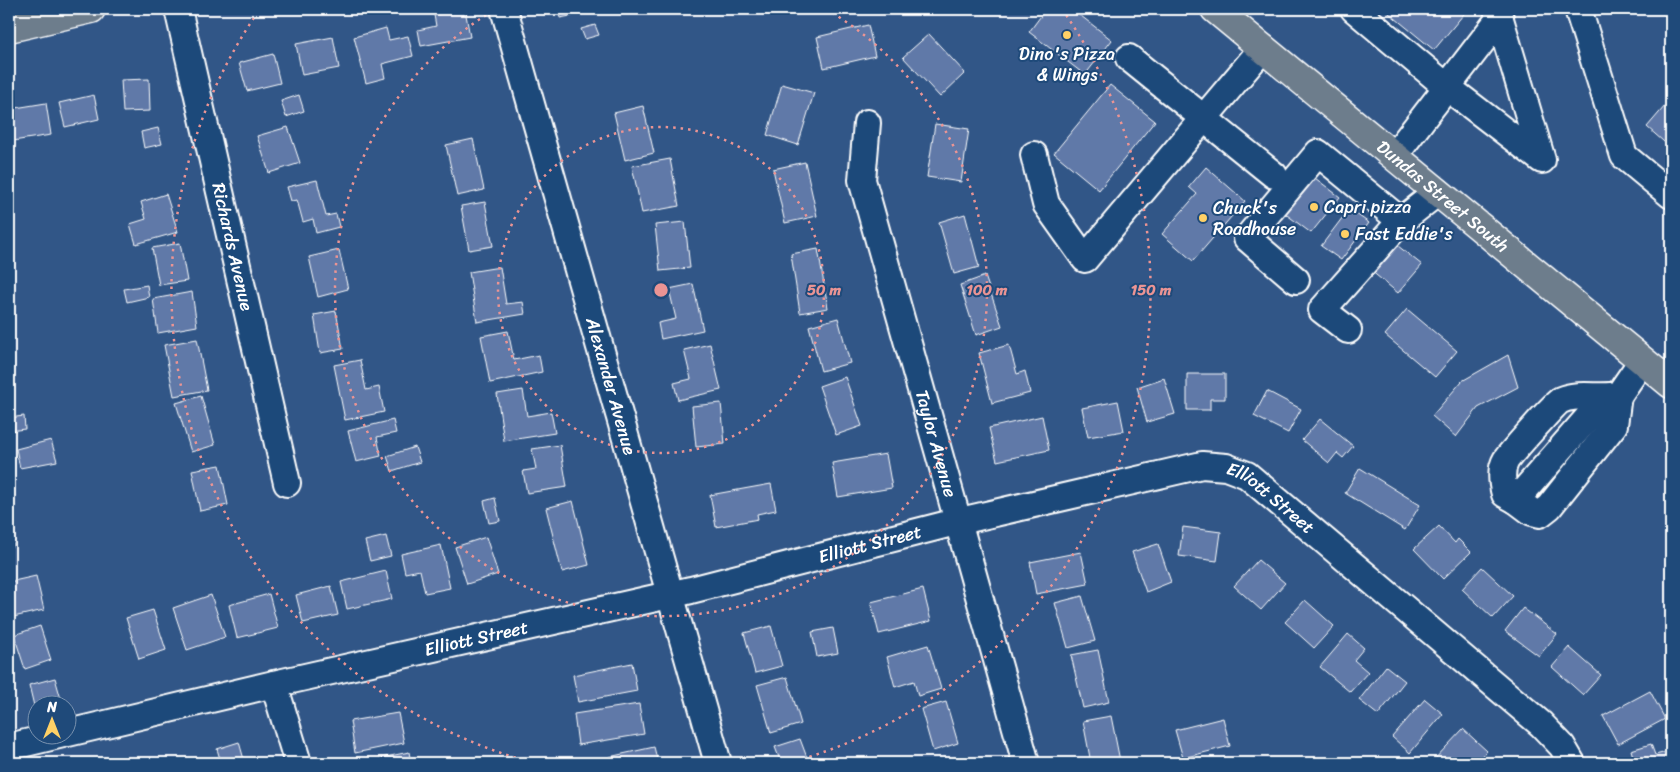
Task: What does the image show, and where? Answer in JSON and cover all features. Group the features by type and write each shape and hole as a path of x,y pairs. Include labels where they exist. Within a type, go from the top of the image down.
{"main road":[{"path":"9,28 91,9"},
{"name":"Dundas Street South","path":"1216,9 1671,384"}],"street":[{"name":"Richards Avenue","path":"178,9 287,484"},
{"name":"Alexander Avenue","path":"504,9 718,763"},
{"path":"1354,9 1447,88 1542,160 1499,13"},
{"path":"1578,9 1624,156 1671,195"},
{"path":"1394,156 1447,88 1499,13"},
{"path":"1034,154 1046,204 1085,259 1263,48"},
{"path":"1129,58 1274,175"},
{"name":"Taylor Avenue","path":"867,123 862,180 956,522 1026,763"},
{"path":"1296,280 1247,238 1318,154 1401,221"},
{"path":"1348,330 1322,310 1401,221 1438,192"},
{"path":"1618,395 1607,398 1587,396 1560,400 1506,461 1501,481 1505,494 1532,512 1540,514 1548,507 1614,425 1618,395 1642,360"},
{"name":"Elliott Street","path":"78,731 670,593 691,590 956,522 1202,465 1226,467 1247,475 1541,724 1562,746 1572,763"},
{"path":"274,684 298,763"},
{"path":"9,747 28,742"}],"building":[{"path":"465,9 470,37 421,46 418,30 436,26 434,15"},
{"path":"558,9 580,9 581,14 560,18"},
{"path":"1046,9 1072,9 1112,40 1085,75 1029,32"},
{"path":"1384,9 1468,9 1434,50"},
{"path":"595,25 599,35 585,39 581,29"},
{"path":"868,25 875,56 824,68 817,37"},
{"path":"386,28 389,40 408,36 413,56 382,64 385,78 366,83 354,37"},
{"path":"929,34 965,73 940,97 903,57"},
{"path":"333,37 339,68 302,75 296,44"},
{"path":"273,54 280,83 247,91 239,63"},
{"path":"149,79 150,111 123,112 121,80"},
{"path":"782,84 814,93 798,145 767,135"},
{"path":"1110,85 1155,121 1099,190 1054,153"},
{"path":"94,95 99,119 65,127 59,103"},
{"path":"299,95 304,111 286,117 281,101"},
{"path":"1671,99 1671,148 1647,127"},
{"path":"46,103 51,135 13,141 9,109"},
{"path":"643,106 654,153 625,160 614,113"},
{"path":"935,124 969,129 961,182 927,177"},
{"path":"288,127 300,163 269,173 257,136"},
{"path":"158,128 162,144 144,148 141,132"},
{"path":"473,139 484,190 457,196 446,145"},
{"path":"670,159 679,206 642,213 632,166"},
{"path":"805,162 817,216 785,223 773,169"},
{"name":"Chuck's Roadhouse","path":"1206,167 1245,201 1193,261 1162,234 1197,194 1189,187"},
{"path":"1311,175 1340,197 1311,233 1283,212"},
{"path":"317,180 326,216 336,214 339,227 316,233 313,219 303,222 297,200 291,201 287,187"},
{"path":"166,194 178,232 136,244 130,224 146,219 141,202"},
{"path":"485,202 493,246 469,250 461,206"},
{"name":"Fast Eddie's","path":"1349,209 1369,223 1341,260 1321,246"},
{"path":"965,214 979,267 954,274 939,222"},
{"path":"685,222 690,268 660,271 655,225"},
{"path":"1388,238 1422,265 1398,293 1365,266"},
{"path":"180,243 187,281 159,285 152,248"},
{"path":"818,249 828,308 800,313 791,254"},
{"path":"339,250 348,289 318,297 309,257"},
{"path":"500,267 506,304 523,302 525,314 477,322 469,272"},
{"path":"985,276 1002,326 976,335 960,285"},
{"path":"693,284 703,330 661,339 658,323 676,319 669,289"},
{"path":"147,285 149,297 127,302 124,289"},
{"path":"192,292 197,326 158,333 153,299"},
{"path":"1407,309 1457,351 1435,377 1385,335"},
{"path":"336,311 343,349 320,353 314,315"},
{"path":"838,318 850,363 821,371 809,326"},
{"path":"508,331 514,360 539,355 542,372 490,383 481,336"},
{"path":"197,339 207,390 174,396 164,345"},
{"path":"710,344 721,390 678,400 674,383 691,379 684,350"},
{"path":"1009,345 1017,374 1025,371 1030,393 992,403 979,353"},
{"path":"1508,355 1518,387 1478,408 1456,437 1432,416 1462,381"},
{"path":"360,360 366,390 379,387 384,412 345,420 334,365"},
{"path":"1187,374 1225,374 1225,399 1210,399 1210,410 1187,410"},
{"path":"845,377 862,426 836,435 819,386"},
{"path":"1164,378 1175,414 1147,422 1137,387"},
{"path":"523,390 527,416 551,412 555,433 504,441 497,394"},
{"path":"1267,391 1301,409 1288,433 1254,416"},
{"path":"201,396 215,445 191,452 176,403"},
{"path":"1118,401 1124,431 1088,437 1082,408"},
{"path":"721,403 725,444 696,447 692,406"},
{"path":"24,416 25,429 9,431 9,418"},
{"path":"1042,416 1049,450 997,461 989,428"},
{"path":"1320,419 1353,446 1343,458 1337,453 1329,463 1302,440"},
{"path":"393,420 396,433 377,437 381,456 356,462 348,431"},
{"path":"51,440 57,461 20,468 16,449"},
{"path":"560,445 567,487 527,493 523,471 536,469 532,449"},
{"path":"415,447 420,462 392,471 387,456"},
{"path":"886,454 892,488 838,497 832,463"},
{"path":"220,465 228,505 200,511 192,470"},
{"path":"1360,468 1420,505 1405,530 1345,493"},
{"path":"771,484 776,510 757,514 758,519 716,527 710,495"},
{"path":"495,498 500,521 489,523 484,501"},
{"path":"573,501 589,565 562,572 546,508"},
{"path":"9,520 13,546 9,547"},
{"path":"1439,526 1455,543 1458,539 1471,552 1443,579 1414,549"},
{"path":"1183,527 1221,532 1217,561 1179,556"},
{"path":"386,536 391,556 370,561 365,541"},
{"path":"486,537 498,574 467,584 455,547"},
{"path":"1158,544 1171,582 1146,592 1132,552"},
{"path":"441,545 450,588 425,593 420,570 405,573 401,554"},
{"path":"1081,552 1088,584 1036,594 1030,562"},
{"path":"1258,560 1285,583 1261,610 1234,586"},
{"path":"1482,567 1513,596 1493,618 1462,589"},
{"path":"386,571 392,599 347,609 341,582"},
{"path":"36,576 44,610 9,618 9,582"},
{"path":"331,586 338,615 303,623 296,595"},
{"path":"923,589 931,621 879,634 871,602"},
{"path":"269,594 278,628 237,638 229,605"},
{"path":"211,595 225,637 187,650 173,608"},
{"path":"1082,596 1095,641 1068,648 1055,603"},
{"path":"1305,600 1334,626 1314,648 1285,622"},
{"path":"1523,608 1557,634 1539,656 1505,631"},
{"path":"153,610 166,650 139,659 126,618"},
{"path":"40,626 51,660 25,669 14,635"},
{"path":"771,626 782,666 755,673 744,633"},
{"path":"833,628 838,653 817,657 812,632"},
{"path":"1348,634 1364,648 1354,660 1368,672 1350,692 1320,667"},
{"path":"928,645 941,689 918,696 914,681 895,687 887,657"},
{"path":"1569,647 1601,675 1583,695 1552,667"},
{"path":"1098,650 1109,702 1083,708 1071,655"},
{"path":"632,663 637,691 578,702 573,675"},
{"path":"1386,666 1405,681 1378,715 1359,700"},
{"path":"787,677 801,724 771,733 757,685"},
{"path":"55,678 60,694 31,694 29,685"},
{"path":"1650,691 1665,719 1618,744 1603,716"},
{"path":"1425,699 1443,714 1410,753 1392,737"},
{"path":"946,702 958,743 933,751 921,709"},
{"path":"639,704 644,734 578,745 574,714"},
{"path":"398,713 404,743 355,753 350,721"},
{"path":"1111,716 1120,761 1091,763 1083,721"},
{"path":"1223,718 1230,746 1183,758 1175,730"},
{"path":"1463,729 1487,751 1476,763 1431,763"},
{"path":"800,739 809,763 781,763 775,747"},
{"path":"239,742 245,763 208,763 220,759 217,749"},
{"path":"1651,744 1655,755 1671,751 1671,763 1635,763 1631,750"},
{"path":"654,747 658,763 610,763 609,757"},
{"path":"409,752 411,763 382,763 381,758"},
{"path":"962,757 964,763 938,763"}],"place":[{"name":"Dino's Pizza & Wings","path":"1067,35"},
{"name":"Capri pizza","path":"1314,207"},
{"name":"Chuck's Roadhouse","path":"1203,218"},
{"name":"Fast Eddie's","path":"1345,234"}]}
